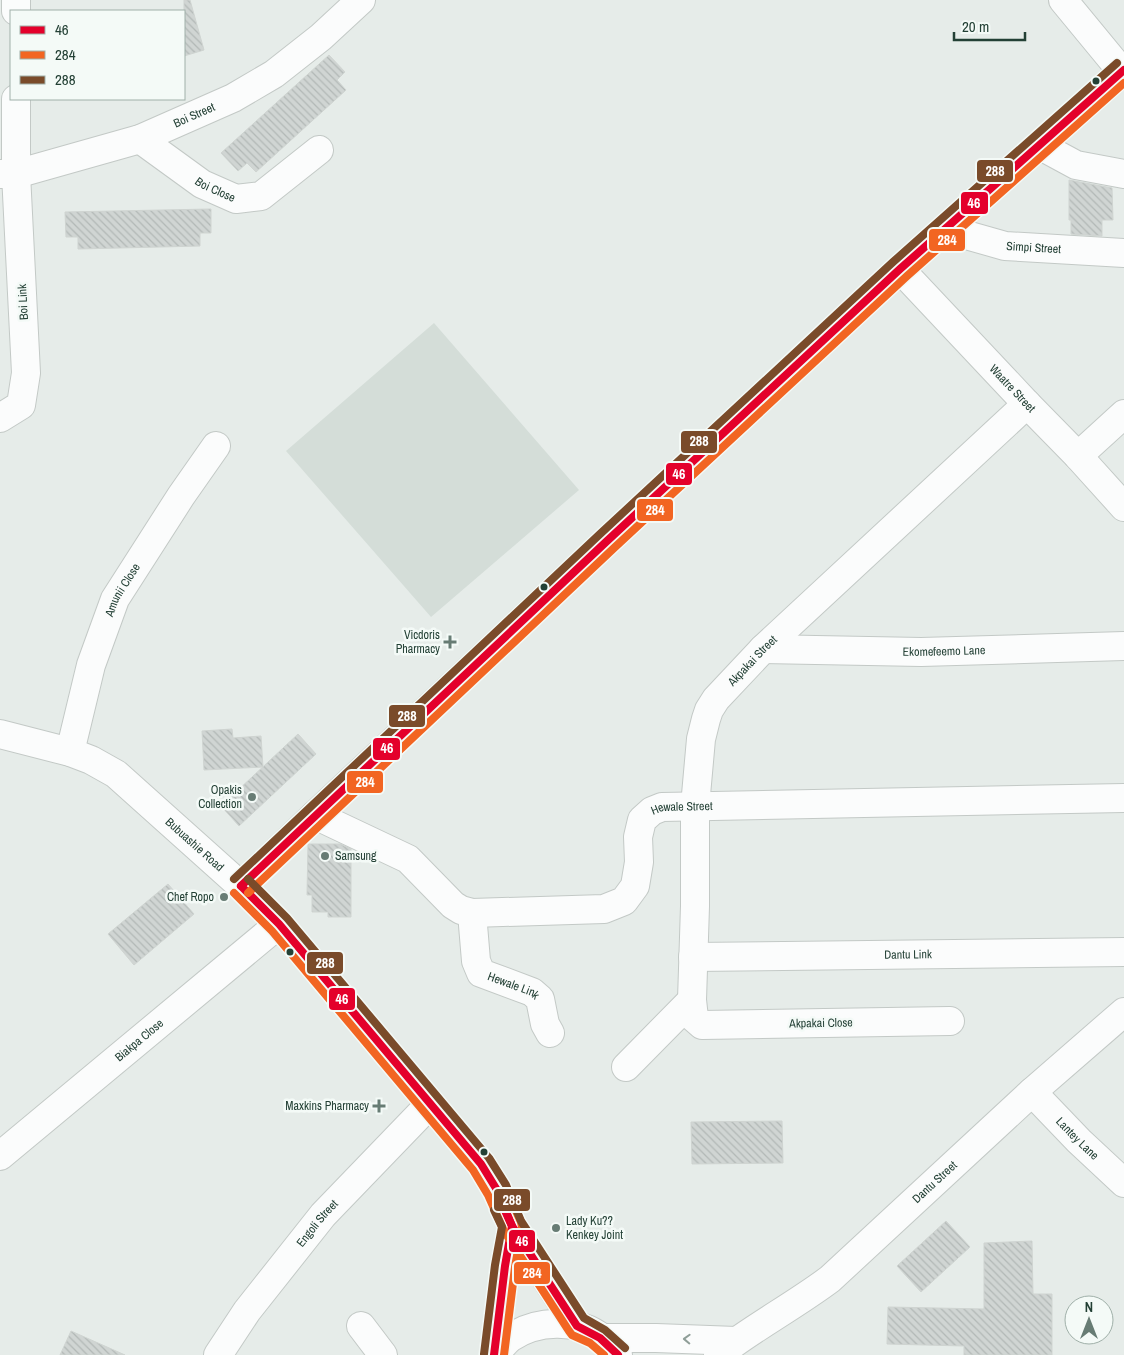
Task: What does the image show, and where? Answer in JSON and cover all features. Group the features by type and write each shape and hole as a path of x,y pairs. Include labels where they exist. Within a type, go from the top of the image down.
{"street":[{"name":"Boi Street","path":"8,174 140,139 233,98 274,74 321,38 361,0"},
{"path":"241,886 315,814 900,269 1123,72 1063,0"},
{"name":"Boi Link","path":"0,418 21,405 26,373 8,174 16,100"},
{"name":"Boi Close","path":"140,139 202,184 236,199 261,196 319,150"},
{"path":"1039,146 1076,166 1124,174"},
{"name":"Simpi Street","path":"945,229 1004,246 1124,252"},
{"name":"Waatre Street","path":"900,269 1124,507"},
{"name":"Akpakai Street","path":"693,1009 695,806 701,739 709,710 763,649 1027,404"},
{"path":"1078,456 1124,414"},
{"name":"Amunii Close","path":"70,752 91,665 115,599 181,496 216,446"},
{"name":"Ekomefeemo Lane","path":"763,649 921,652 1124,646"},
{"path":"0,758 10,737"},
{"name":"Bubuashie Road","path":"10,737 70,752 92,760 116,774 241,886 279,924 480,1164 497,1190 512,1226 577,1326"},
{"name":"Hewale Street","path":"472,914 604,909 624,901 635,886 639,862 638,837 642,820 652,811 662,807 1124,798"},
{"path":"315,814 408,859 453,905 472,914"},
{"name":"Hewale Link","path":"472,914 476,961 481,973 532,992 540,999 545,1024 550,1033"},
{"name":"Biakpa Close","path":"0,1156 279,924"},
{"name":"Dantu Link","path":"693,957 1124,952"},
{"path":"626,1067 693,1009"},
{"name":"Akpakai Close","path":"693,1009 702,1025 950,1022"},
{"name":"Dantu Street","path":"610,1346 656,1338 727,1348 804,1298 830,1279 1032,1092 1124,1012"},
{"name":"Lantey Lane","path":"1032,1092 1078,1141 1124,1183"},
{"name":"Engoli Street","path":"218,1355 247,1311 323,1215 430,1104"},
{"path":"494,1355 504,1266 512,1226"},
{"path":"494,1355 510,1338 531,1327 554,1323 577,1326 590,1331 610,1346"},
{"path":"361,1326 383,1355"}],"shaded area":[{"path":"434,323 579,490 431,617 286,451"}],"building":[{"path":"184,0 190,0 204,50 185,56 185,10"},
{"path":"329,55 345,72 337,80 346,90 256,172 247,163 238,171 221,153"},
{"path":"1069,180 1112,188 1113,220 1102,220 1102,236 1071,234"},
{"path":"211,209 211,233 200,233 200,246 78,249 78,237 66,237 65,212"},
{"path":"232,729 233,738 261,736 263,767 204,770 202,731"},
{"path":"298,734 316,754 239,826 221,806"},
{"path":"308,844 340,844 351,849 351,917 328,917 328,912 312,912 312,895 307,895"},
{"path":"168,884 194,914 134,965 108,934"},
{"path":"782,1121 783,1163 692,1164 691,1122"},
{"path":"946,1221 970,1247 921,1292 897,1266"},
{"path":"1032,1241 1033,1294 1052,1294 1052,1355 964,1355 964,1346 887,1344 888,1307 984,1309 984,1243"},
{"path":"71,1331 125,1355 60,1355"}],"transit line":[{"name":"288","path":"234,879 600,534 893,262 1117,63"},
{"name":"46","path":"241,886 607,541 900,269 1124,70"},
{"name":"284","path":"248,893 614,548 907,276 1124,83"},
{"name":"288","path":"248,879 287,918 489,1158 506,1185 521,1221 584,1318 605,1330 625,1348"},
{"name":"46","path":"241,886 279,924 481,1164 497,1190 512,1226 577,1326 600,1338 618,1355"},
{"name":"284","path":"234,893 272,931 473,1170 488,1195 504,1231 569,1331 572,1335 590,1343 604,1355"},
{"name":"284","path":"504,1355 522,1227 512,1202"},
{"name":"46","path":"494,1355 512,1226 503,1206"},
{"name":"288","path":"484,1354 495,1265 502,1227 494,1210"}],"place":[{"name":"Vicdoris Pharmacy","path":"450,642"},
{"name":"Opakis Collection","path":"252,797"},
{"name":"Samsung","path":"325,856"},
{"name":"Chef Ropo","path":"224,897"},
{"name":"Maxkins Pharmacy","path":"379,1106"},
{"name":"Lady Ku?? Kenkey Joint","path":"556,1228"}]}
